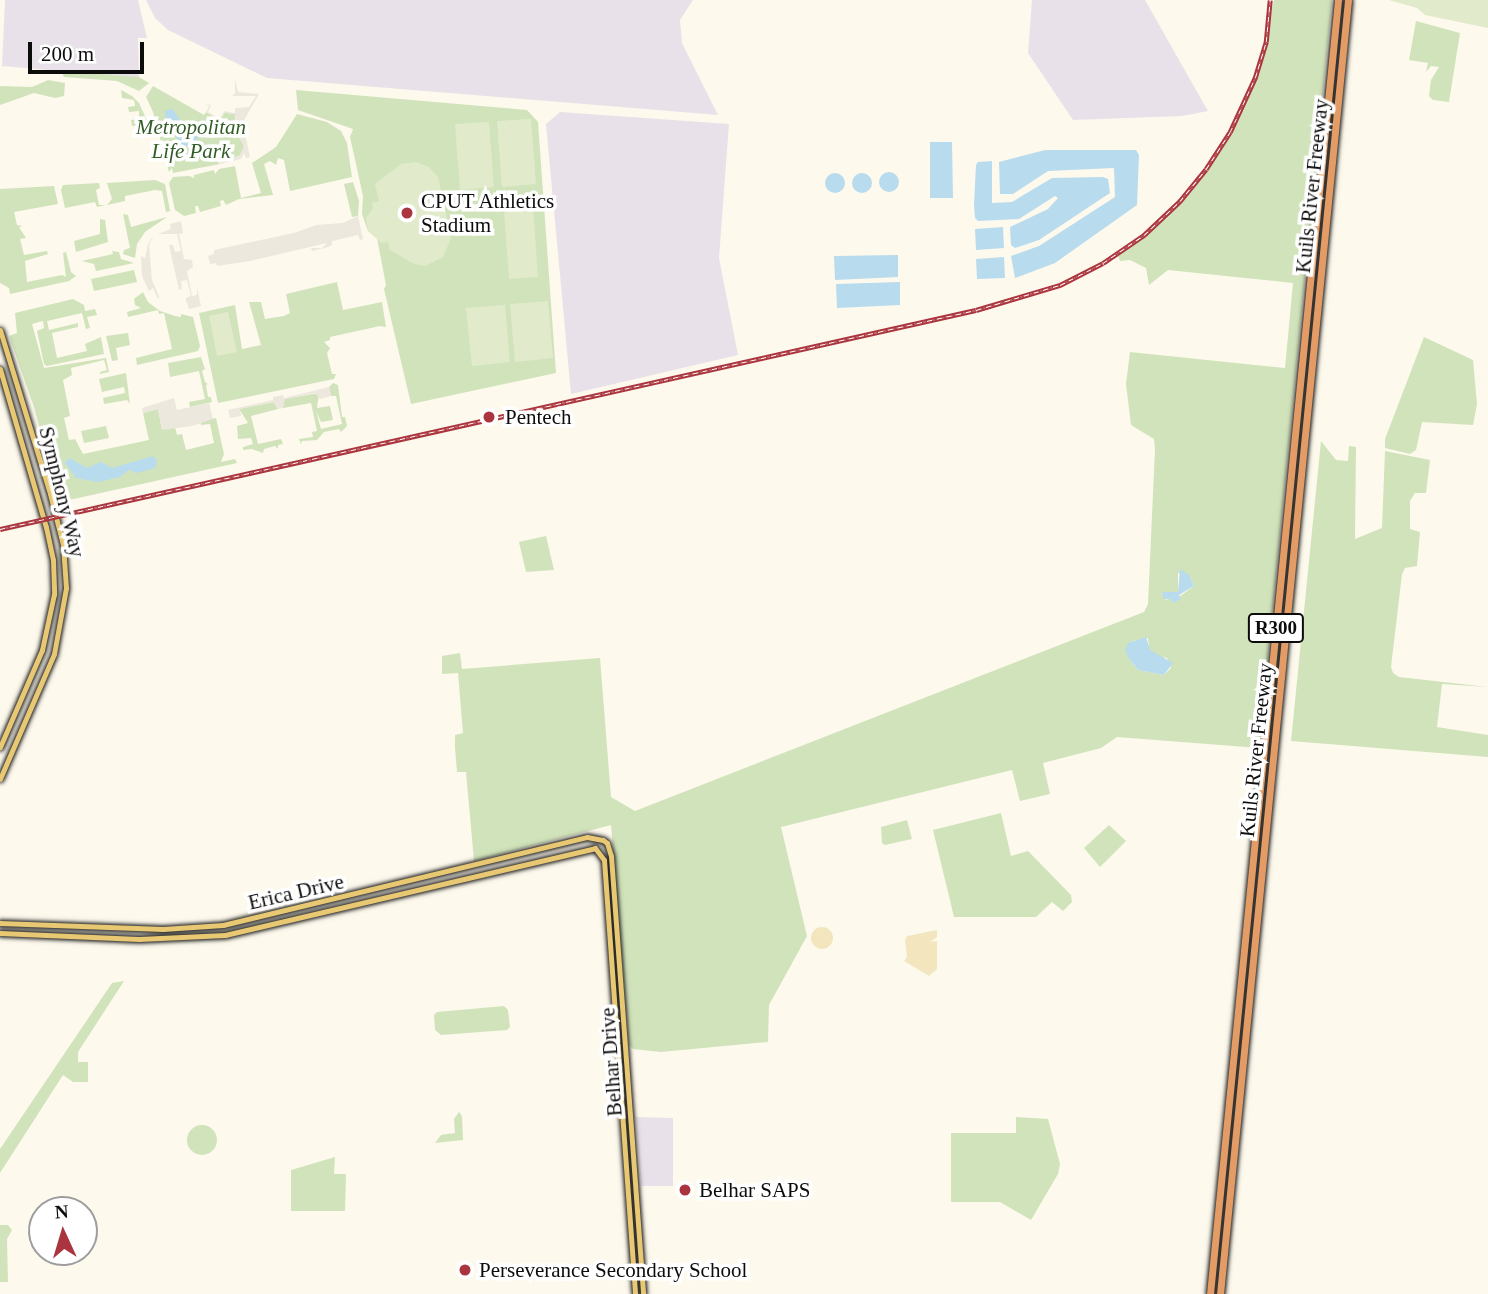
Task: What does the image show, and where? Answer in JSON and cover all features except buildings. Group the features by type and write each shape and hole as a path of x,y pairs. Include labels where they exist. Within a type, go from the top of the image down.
{"highway":[{"name":"Kuils River Freeway","path":"1208,1294 1338,0"},
{"name":"Kuils River Freeway","path":"1223,1294 1224,1257 1348,0"}],"main road":[{"name":"Symphony Way","path":"0,330 49,489 63,545 66,588 54,654 0,779"},
{"name":"Symphony Way","path":"0,369 46,527 53,560 54,594 43,650 0,747"},
{"name":"Erica Drive","path":"0,923 163,929 223,925 594,836"},
{"name":"Belhar Drive","path":"594,836 607,843 611,856 643,1294"},
{"name":"Erica Drive","path":"0,933 139,939 225,935 590,847"},
{"name":"Belhar Drive","path":"590,847 600,851 604,860 635,1294"}],"shaded area":[{"path":"5,0 138,0 147,38 138,38 139,78 2,66"},
{"path":"146,0 693,0 680,20 682,43 718,115 267,78 168,30 155,18"},
{"path":"1032,0 1145,0 1208,111 1182,116 1073,120 1028,53"},
{"path":"235,79 238,92 259,94 239,129 240,134 246,138 250,157 246,158 244,153 241,159 220,164 219,159 239,156 244,146 236,132 235,114 225,112 220,120 206,112 209,106 206,104 211,105 208,112 220,119 224,111 235,113 235,108 249,107 256,96 232,96 235,93"},
{"path":"560,112 729,124 719,258 738,355 571,394 546,124"},
{"path":"358,216 363,239 360,240 358,235 332,241 332,245 328,247 312,251 311,248 322,248 327,243 250,261 217,266 216,263 210,264 208,256 214,254 214,250 294,233 316,225 343,223"},
{"path":"181,221 183,233 179,234 184,259 192,260 193,267 187,271 192,296 197,295 197,287 201,306 189,309 187,302 173,305 186,302 186,298 191,296 187,280 181,281 182,289 179,290 169,245 173,245 175,252 181,251 177,234 158,234 171,229 170,224"},
{"path":"153,236 149,245 152,280 160,299 153,288 149,291 142,276 141,256 145,258 148,244"},
{"path":"329,387 331,396 320,399 315,393 285,399 283,408 278,409 273,402 240,409 241,416 230,418 228,410 273,400 273,397 283,395 284,398"},
{"path":"174,398 177,410 209,403 213,419 192,426 162,430 158,409 143,413 142,408"},
{"path":"636,1117 673,1118 673,1186 641,1186"}],"green space":[{"path":"1274,0 1332,0 1259,748 1117,737 1101,748 1043,763 1050,794 1020,801 1012,770 781,827 807,936 769,1005 768,1042 661,1052 633,1049 629,1045 611,825 474,861 466,772 457,772 455,735 463,733 458,673 442,674 442,656 460,653 462,669 600,658 611,797 635,811 1144,612 1148,604 1155,449 1154,439 1131,425 1126,384 1130,352 1285,368 1293,283 1168,270 1149,285 1146,268 1130,260 1120,261 1118,256 1151,231 1182,202 1224,146 1258,74","holes":["1178,573 1190,577 1194,586 1172,602 1170,598 1166,600 1162,592 1178,592","1148,638 1149,650 1156,656 1167,658 1171,668 1164,675 1138,670 1129,659 1133,641"]},
{"path":"1389,0 1488,0 1488,28 1425,15 1417,8"},
{"path":"1416,21 1460,33 1449,102 1433,100 1429,96 1431,80 1439,67 1431,66 1426,72 1428,63 1409,60"},
{"path":"61,71 139,77 149,83 139,91 117,81 64,77"},
{"path":"48,80 65,83 64,96 55,98 34,93 0,105 0,86 32,87"},
{"name":"Metropolitan Life Park","path":"153,86 204,115 206,112 220,120 225,112 235,114 236,132 244,146 242,154 233,159 219,160 220,164 173,173 172,168 169,172 153,112 146,97"},
{"path":"121,90 139,103 149,125 132,126 131,120 139,119 139,111 129,112 128,107 135,106 134,100 122,98"},
{"path":"296,90 527,110 538,122 556,373 411,404 384,289 386,285 377,238 368,231 362,214 363,196 350,137 353,129 298,110"},
{"path":"297,114 327,122 341,131 347,143 352,177 290,191 284,160 278,158 276,165 270,161 264,164 273,195 239,199 226,205 223,200 220,201 221,206 200,212 198,206 195,206 196,213 184,216 175,210 169,183 173,177 194,178 194,175 214,170 215,174 219,169 235,166 241,198 261,193 252,163 276,147"},
{"path":"531,119 536,184 502,187 497,121"},
{"path":"489,122 494,187 460,190 455,124"},
{"name":"CPUT Athletics Stadium","path":"416,162 429,167 438,177 451,238 443,257 425,266 414,264 390,250 388,242 381,243 368,231 366,218 373,208 372,203 379,201 375,184 401,164"},
{"path":"155,180 165,184 170,211 166,212 162,191 155,190 125,196 125,201 107,205 112,199 107,183"},
{"path":"353,182 359,201 358,216 352,217 344,184"},
{"path":"99,183 100,188 96,190 99,205 106,205 97,207 95,202 65,208 61,190 63,185"},
{"path":"54,186 58,204 14,212 17,225 23,226 19,227 26,238 20,239 24,255 47,251 48,254 25,261 27,282 62,275 66,277 63,253 66,252 71,272 76,276 69,281 10,294 9,288 0,283 0,189"},
{"path":"533,208 538,277 509,279 504,210"},
{"path":"123,214 128,215 131,227 167,217 145,232 137,244 135,258 123,254 124,250 130,248"},
{"path":"100,219 105,220 108,242 76,252 74,241 100,234"},
{"path":"112,251 119,252 121,259 134,263 96,271 94,264 82,261 113,254"},
{"path":"134,270 137,282 94,291 91,279"},
{"path":"337,282 343,310 382,302 386,327 330,337 330,340 324,342 330,348 327,353 332,374 336,374 334,379 218,403 199,313 235,305 242,349 261,345 249,302 261,302 265,319 284,316 290,313 286,294"},
{"path":"143,292 148,302 160,311 175,316 181,317 181,314 193,317 200,346 198,351 137,365 136,358 172,349 164,313 159,314 158,310 128,317 127,312 141,308 135,305 134,299"},
{"path":"73,299 84,305 85,311 95,309 97,315 87,317 90,328 86,329 82,313 47,321 49,330 78,323 78,327 52,333 57,358 87,351 85,344 101,337 104,354 47,366 44,364 37,331 44,328 43,321 32,324 44,368 106,358 109,372 100,374 107,370 104,360 71,368 72,375 63,380 70,416 64,418 69,440 75,439 83,454 149,440 143,413 158,409 162,429 175,427 177,435 182,434 186,450 214,443 210,424 201,425 200,421 216,418 224,454 221,462 235,459 237,463 60,502 34,407 9,336 17,333 15,313"},
{"path":"548,301 553,358 515,362 510,304"},
{"path":"505,305 510,362 472,366 466,308"},
{"path":"228,312 237,352 217,356 209,316"},
{"path":"128,333 130,345 116,348 118,360 112,361 106,336"},
{"path":"1424,337 1473,360 1477,404 1473,425 1422,422 1416,450 1410,454 1385,448 1385,439"},
{"path":"201,357 205,369 202,371 208,384 208,397 211,397 212,402 190,407 189,402 205,399 199,371 170,377 168,363"},
{"path":"126,373 130,404 127,400 104,404 103,398 125,393 124,387 102,392 99,379"},
{"path":"333,383 338,385 342,417 345,417 347,426 341,432 339,429 324,432 317,440 302,441 301,444 299,439 313,437 312,432 317,431 311,403 283,408 284,399 319,393 317,408 330,406 333,420 321,422 316,411 321,429 342,424 336,396 331,396 329,387"},
{"path":"274,402 278,409 251,416 258,444 281,439 283,444 278,445 278,449 275,446 264,449 263,453 252,449 243,450 243,447 253,444 251,438 238,439 237,426 248,423 239,409"},
{"path":"106,426 109,438 84,443 81,431"},
{"path":"1321,441 1336,460 1348,461 1349,446 1356,447 1355,539 1382,528 1385,451 1430,460 1426,493 1415,493 1410,501 1410,529 1420,532 1417,566 1405,568 1402,574 1391,667 1393,673 1399,677 1488,687 1442,684 1437,727 1488,735 1488,757 1291,741"},
{"path":"546,536 554,570 526,572 519,542"},
{"path":"1001,813 1011,856 1028,851 1071,895 1072,902 1063,911 1052,902 1036,917 954,917 933,830"},
{"path":"907,820 912,839 885,845 882,843 881,827"},
{"path":"1109,825 1126,841 1100,867 1084,848"},
{"path":"124,981 78,1052 78,1062 88,1062 88,1082 73,1082 63,1075 0,1173 0,1149 112,983"},
{"path":"504,1006 508,1010 510,1027 507,1030 441,1035 435,1030 434,1015 437,1012"},
{"path":"459,1112 462,1116 463,1140 435,1143 441,1135 455,1133 454,1119"},
{"path":"1016,1117 1048,1119 1060,1164 1058,1174 1031,1220 1000,1202 951,1202 951,1133 1016,1133"},
{"path":"202,1125 208,1126 216,1134 216,1146 208,1154 202,1155 196,1154 188,1146 187,1140 188,1134 196,1126"},
{"path":"335,1157 334,1174 346,1174 345,1211 291,1211 291,1170"},
{"path":"0,1225 8,1225 12,1230 7,1239 8,1282 0,1282"}],"sand":[{"path":"822,927 830,930 833,938 830,946 822,949 814,946 811,938 814,930"},
{"path":"937,930 937,937 930,942 937,941 937,969 929,976 904,961 907,957 905,940 907,936"}],"water":[{"path":"173,109 184,127 197,136 198,142 192,147 183,146 167,125 165,111"},
{"path":"930,142 952,142 953,198 930,198"},
{"path":"1045,150 1136,150 1139,155 1137,205 1055,263 1015,278 1011,256 1039,246 1115,197 1114,168 1048,171 1013,194 1000,194 999,162"},
{"path":"992,161 992,203 1012,202 1052,178 1103,177 1108,179 1110,193 1039,240 1015,248 1011,245 1010,227 1048,209 1058,198 1055,196 1019,219 978,221 975,218 974,205 976,165 978,162"},
{"path":"889,172 896,175 899,182 896,189 889,192 882,189 879,182 882,175"},
{"path":"835,173 842,176 845,183 842,190 835,193 828,190 825,183 828,176"},
{"path":"862,173 869,176 872,183 869,190 862,193 855,190 852,183 855,176"},
{"path":"1003,227 1004,248 976,250 975,229"},
{"path":"898,255 898,277 835,280 834,256"},
{"path":"1004,257 1005,278 977,279 976,259"},
{"path":"900,282 900,305 837,308 836,284"},
{"path":"153,456 157,461 155,468 137,473 129,470 120,477 98,482 76,478 65,463 69,458 87,468 101,462 112,468"},
{"path":"1180,569 1189,575 1194,586 1179,595 1181,599 1173,603 1170,599 1164,599 1162,592 1178,592"},
{"path":"1146,637 1150,650 1173,663 1164,675 1138,670 1129,659 1125,650 1128,643"}],"railway":[{"path":"0,529 976,310 1060,285 1103,263 1144,235 1180,201 1206,169 1230,132 1255,78 1266,42 1270,0"}],"place":[{"name":"CPUT Athletics Stadium","path":"407,213"},
{"name":"Pentech","path":"489,417"},
{"name":"Belhar SAPS","path":"685,1190"},
{"name":"Perseverance Secondary School","path":"465,1270"}]}
